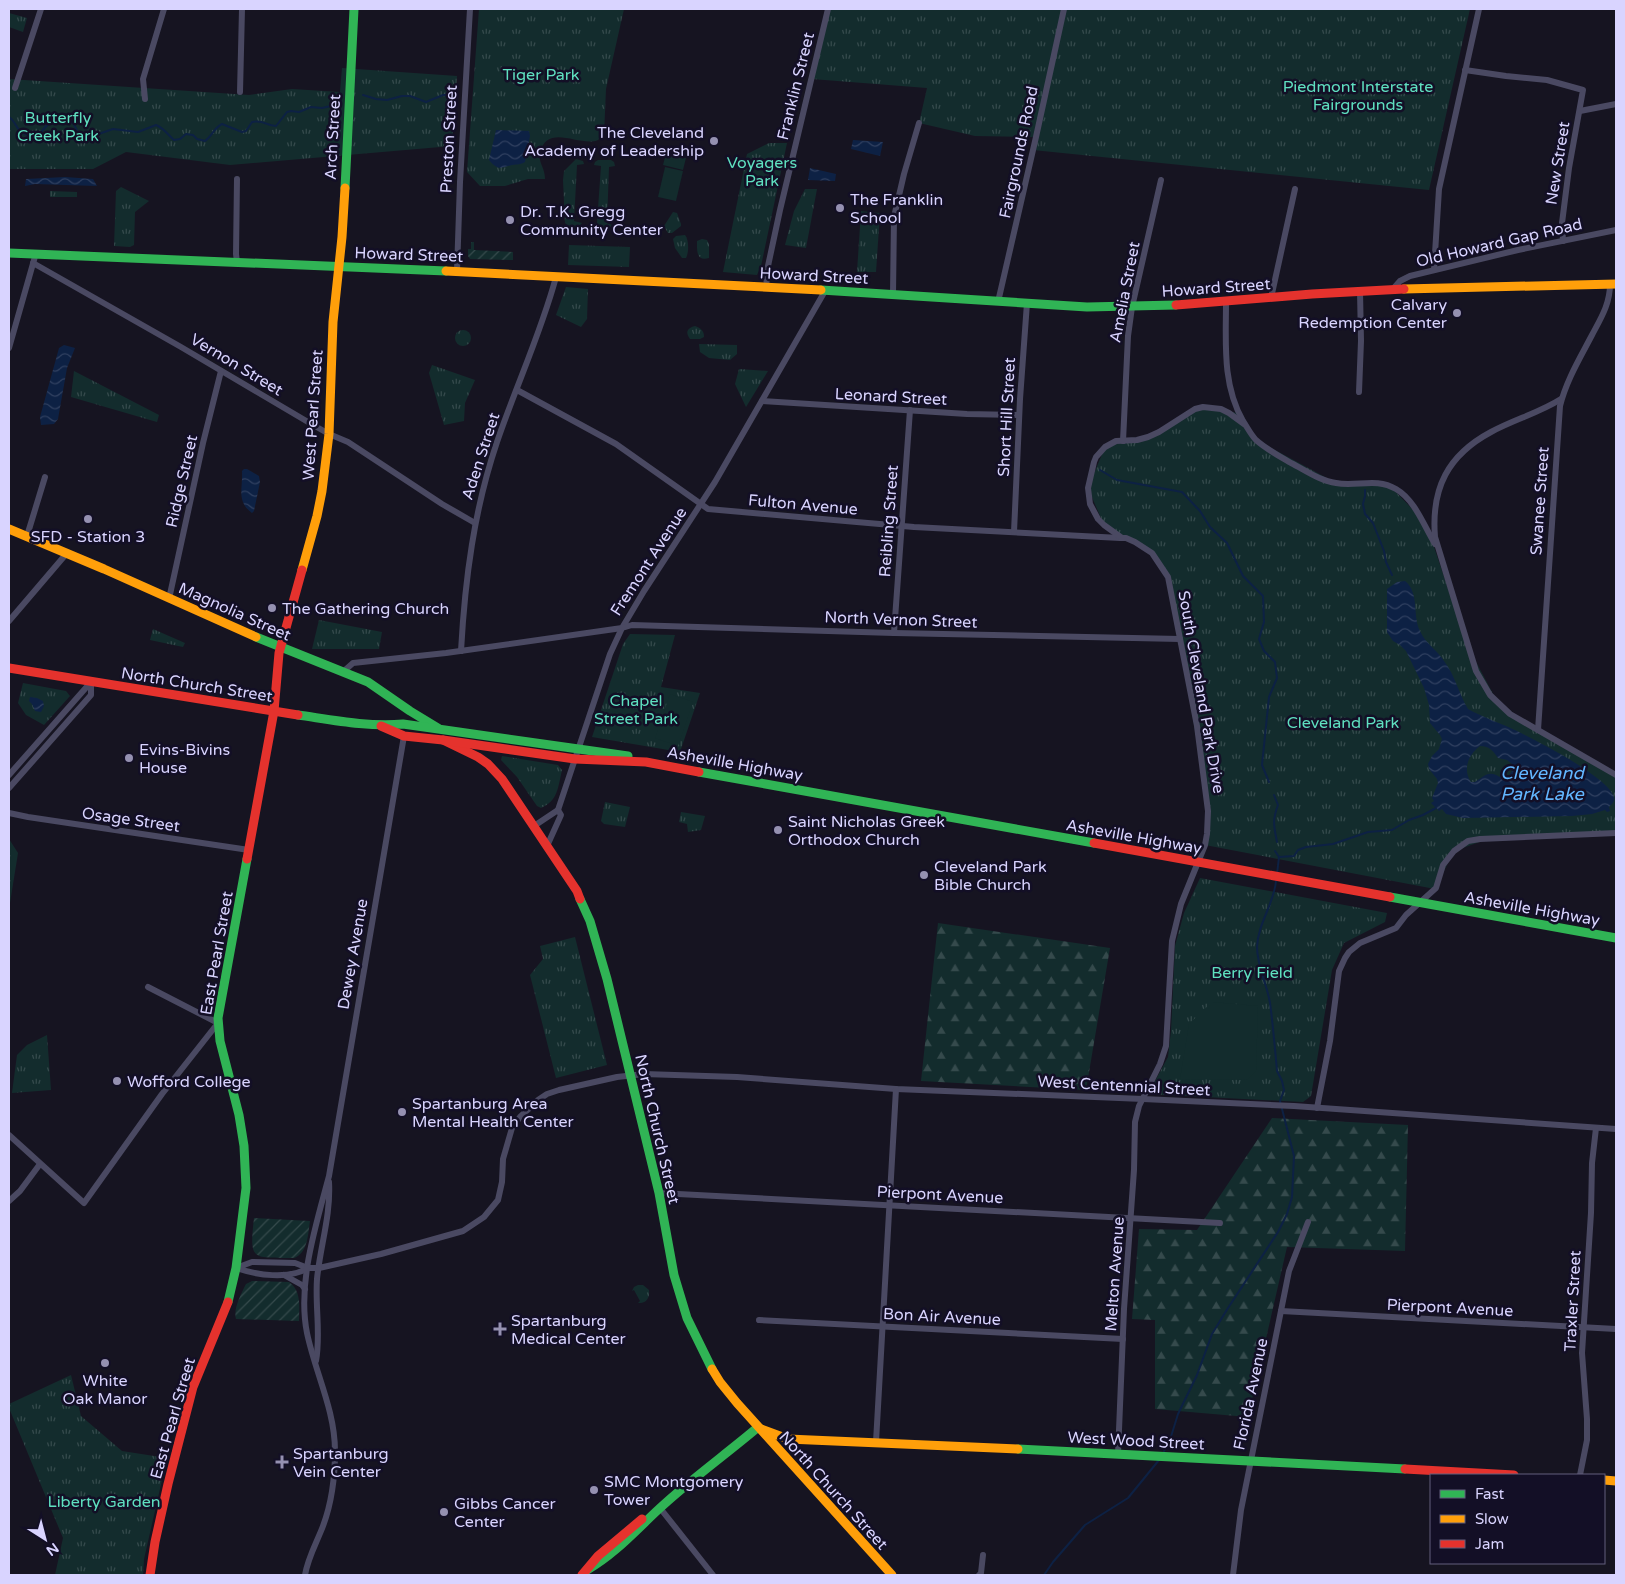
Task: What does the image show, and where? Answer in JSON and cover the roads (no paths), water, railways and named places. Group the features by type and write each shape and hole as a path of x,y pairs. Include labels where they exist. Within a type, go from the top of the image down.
{"street":[{"path":"15,88 40,9"},
{"path":"145,100 143,79 164,9"},
{"path":"240,92 242,9"},
{"name":"Arch Street","path":"339,266 354,9"},
{"name":"Preston Street","path":"457,271 458,220 470,9"},
{"name":"Franklin Street","path":"766,287 768,266 780,210 828,9"},
{"name":"Fairgrounds Road","path":"998,302 1064,9"},
{"path":"1434,270 1440,189 1478,9"},
{"name":"New Street","path":"1465,70 1547,80 1583,90 1569,168 1562,223 1563,241"},
{"path":"1580,111 1616,104"},
{"path":"893,294 894,217 919,123"},
{"path":"237,179 237,262"},
{"name":"Amelia Street","path":"1123,440 1128,336 1132,307 1161,180"},
{"path":"1271,298 1295,189"},
{"name":"Old Howard Gap Road","path":"1393,289 1405,278 1434,270 1616,230"},
{"name":"Howard Street","path":"9,253 457,271 893,294 998,302 1132,307 1226,302 1360,290 1613,284"},
{"path":"9,348 36,253"},
{"name":"Vernon Street","path":"33,263 329,434 348,442 442,504 475,523"},
{"name":"West Pearl Street","path":"274,711 281,648 318,510 329,434 333,322 339,266"},
{"name":"Aden Street","path":"461,651 465,594 475,523 497,442 556,277"},
{"name":"Swanee Street","path":"1538,730 1549,548 1562,399 1567,384 1606,309 1613,284"},
{"path":"1359,392 1360,290"},
{"name":"Fremont Avenue","path":"344,671 352,663 461,651 622,628 701,504 825,291"},
{"name":"South Cleveland Park Drive","path":"1226,302 1228,380 1234,404 1244,424 1255,439 1268,449 1327,481 1344,484 1373,482 1396,489 1408,500 1438,548"},
{"name":"Short Hill Street","path":"1014,532 1026,303"},
{"name":"Ridge Street","path":"169,598 221,371"},
{"name":"Fulton Avenue","path":"516,390 616,444 708,509 902,526 1122,538"},
{"path":"1562,399 1545,409 1491,432 1469,447 1450,466 1443,478 1438,490 1434,526 1438,548 1471,658 1482,684 1490,695 1510,714 1616,775"},
{"name":"Leonard Street","path":"762,401 1020,416"},
{"name":"South Cleveland Park Drive","path":"1143,1098 1166,1046 1172,941 1181,904 1199,863 1207,834 1208,811 1197,726 1170,584 1164,570 1152,553 1135,542 1122,538 1110,531 1098,519 1090,504 1088,488 1094,462 1100,451 1110,444 1123,440 1137,440 1148,437 1195,409 1204,407 1221,409 1244,424"},
{"name":"Reibling Street","path":"894,633 910,410"},
{"path":"27,536 45,477"},
{"name":"Magnolia Street","path":"9,529 281,648 344,671 368,682 443,735"},
{"path":"9,621 67,553"},
{"name":"North Vernon Street","path":"622,628 632,625 1180,639"},
{"path":"534,826 558,810 610,654 622,628"},
{"name":"North Church Street","path":"9,668 356,724 381,726 403,724 443,735 488,764 502,779 577,891 590,921 607,979 659,1193 674,1275 687,1318 696,1338 720,1382 757,1428 892,1575"},
{"path":"9,775 91,682"},
{"path":"9,788 91,695 91,682"},
{"name":"East Pearl Street","path":"150,1575 168,1484 193,1387 206,1350 228,1301 236,1268 246,1188 244,1146 239,1115 220,1041 218,1023 274,711"},
{"name":"North Church Street","path":"381,726 404,736 443,735"},
{"name":"Asheville Highway","path":"443,735 579,748 630,756 646,762"},
{"name":"Asheville Highway","path":"443,735 576,759 646,762 1616,938"},
{"name":"Dewey Avenue","path":"305,1575 308,1562 328,1512 332,1493 334,1444 331,1418 307,1333 305,1289 312,1243 329,1176 404,736"},
{"path":"547,846 561,815 558,810"},
{"name":"Osage Street","path":"9,812 28,817 249,850"},
{"path":"1317,1108 1342,964 1354,947 1396,928 1406,915 1436,888 1443,865 1454,851 1468,842 1491,838 1616,834"},
{"path":"9,1135 84,1203 162,1094 218,1023 148,987"},
{"name":"West Centennial Street","path":"308,1268 319,1268 381,1254 463,1231 484,1217 498,1200 502,1182 503,1159 512,1128 520,1116 538,1100 547,1094 559,1090 644,1074 737,1077 896,1089 1143,1098 1294,1106 1616,1129"},
{"path":"876,1442 896,1089"},
{"name":"Melton Avenue","path":"1118,1454 1126,1285 1132,1218 1135,1122 1143,1098"},
{"name":"Traxler Street","path":"1580,1474 1585,1453 1587,1419 1582,1353 1591,1213 1592,1163 1596,1128"},
{"path":"9,1201 40,1164"},
{"name":"Dewey Avenue","path":"316,1364 319,1346 317,1289 330,1197 329,1176"},
{"name":"Pierpont Avenue","path":"659,1193 1220,1223"},
{"name":"Florida Avenue","path":"1233,1575 1241,1510 1250,1461 1293,1259 1308,1222"},
{"path":"236,1268 252,1262 295,1264 308,1268"},
{"path":"236,1268 252,1273 283,1275 300,1273 308,1268"},
{"path":"283,1275 302,1285 305,1289"},
{"name":"Pierpont Avenue","path":"1282,1311 1616,1329"},
{"name":"Bon Air Avenue","path":"759,1320 1123,1339"},
{"path":"585,1572 604,1560 636,1532 651,1515 757,1428"},
{"name":"West Wood Street","path":"757,1428 788,1439 1495,1474"},
{"path":"660,1508 713,1575"},
{"path":"979,1575 981,1573 983,1555"}],"water":[{"path":"496,130 529,131 530,136 525,162 502,168 497,167 489,160"},
{"path":"853,140 883,142 880,156 851,149"},
{"path":"810,168 836,174 835,181 808,180"},
{"path":"65,177 93,179 97,186 35,184 25,186 26,179"},
{"path":"64,345 75,348 67,368 58,419 54,424 41,425 40,417 59,348"},
{"path":"244,469 259,476 260,482 252,513 244,504 241,494 242,471"},
{"name":"Cleveland Park Lake","path":"1405,581 1410,586 1413,592 1416,618 1420,631 1448,666 1468,709 1527,736 1586,770 1609,789 1614,797 1614,802 1609,807 1610,811 1607,812 1605,810 1592,814 1572,816 1463,818 1446,814 1442,809 1439,811 1431,803 1434,801 1432,798 1438,783 1428,764 1432,756 1439,749 1442,739 1430,723 1429,705 1424,688 1406,651 1393,641 1387,632 1387,589 1397,582","holes":["1480,746 1491,749 1498,758 1507,760 1512,764 1513,769 1508,777 1502,778 1494,774 1488,774 1475,782 1471,782 1467,772 1468,762"]},
{"path":"30,697 43,701 44,706 41,712 35,711 29,701"}],"waterway":[{"path":"363,95 387,100 410,96 426,102 443,95 453,95"},
{"path":"9,117 21,132 28,135 40,133 51,121 63,118 73,123 79,134 87,138 113,129 138,132 156,125 174,140 180,139 186,134 205,141 222,124 242,132 246,131 252,122 259,121 276,126 287,112 299,112 311,107 322,108 331,106"},
{"path":"1100,470 1117,480 1182,492 1200,511 1210,527 1227,543 1243,576 1263,596 1264,622 1259,639 1264,651 1275,662 1277,678 1269,697 1262,765 1269,782"},
{"path":"1365,490 1363,504 1365,514 1373,523 1392,575"},
{"path":"1274,795 1278,805 1274,824 1277,842"},
{"path":"1279,857 1294,856 1298,850 1306,847 1333,844 1368,832 1392,830 1436,808"},
{"path":"1275,851 1279,857 1277,874"},
{"path":"1164,1451 1169,1443 1178,1414 1197,1375 1212,1334 1278,1232 1287,1214 1292,1197 1294,1156 1280,1101 1284,1090 1277,1071 1270,1003 1257,947 1260,930 1275,889 1276,881"},
{"path":"1044,1575 1085,1525 1128,1498 1159,1460"}],"place":[{"name":"The Cleveland Academy of Leadership","path":"714,141"},
{"name":"The Franklin School","path":"840,208"},
{"name":"Dr. T.K. Gregg Community Center","path":"510,220"},
{"name":"Calvary Redemption Center","path":"1457,313"},
{"name":"SFD - Station 3","path":"88,519"},
{"name":"The Gathering Church","path":"272,608"},
{"name":"Evins-Bivins House","path":"129,758"},
{"name":"Saint Nicholas Greek Orthodox Church","path":"778,830"},
{"name":"Cleveland Park Bible Church","path":"924,875"},
{"name":"Wofford College","path":"117,1081"},
{"name":"Spartanburg Area Mental Health Center","path":"402,1112"},
{"name":"Spartanburg Medical Center","path":"500,1329"},
{"name":"White Oak Manor","path":"105,1363"},
{"name":"Spartanburg Vein Center","path":"282,1462"},
{"name":"SMC Montgomery Tower","path":"594,1490"},
{"name":"Gibbs Cancer Center","path":"444,1512"}],"park label":[{"name":"Tiger Park","path":"541,74"},
{"name":"Piedmont Interstate Fairgrounds","path":"1358,95"},
{"name":"Butterfly Creek Park","path":"58,126"},
{"name":"Voyagers Park","path":"762,171"},
{"name":"Chapel Street Park","path":"636,709"},
{"name":"Cleveland Park","path":"1343,722"},
{"name":"Berry Field","path":"1252,972"},
{"name":"Liberty Garden","path":"104,1501"}]}
